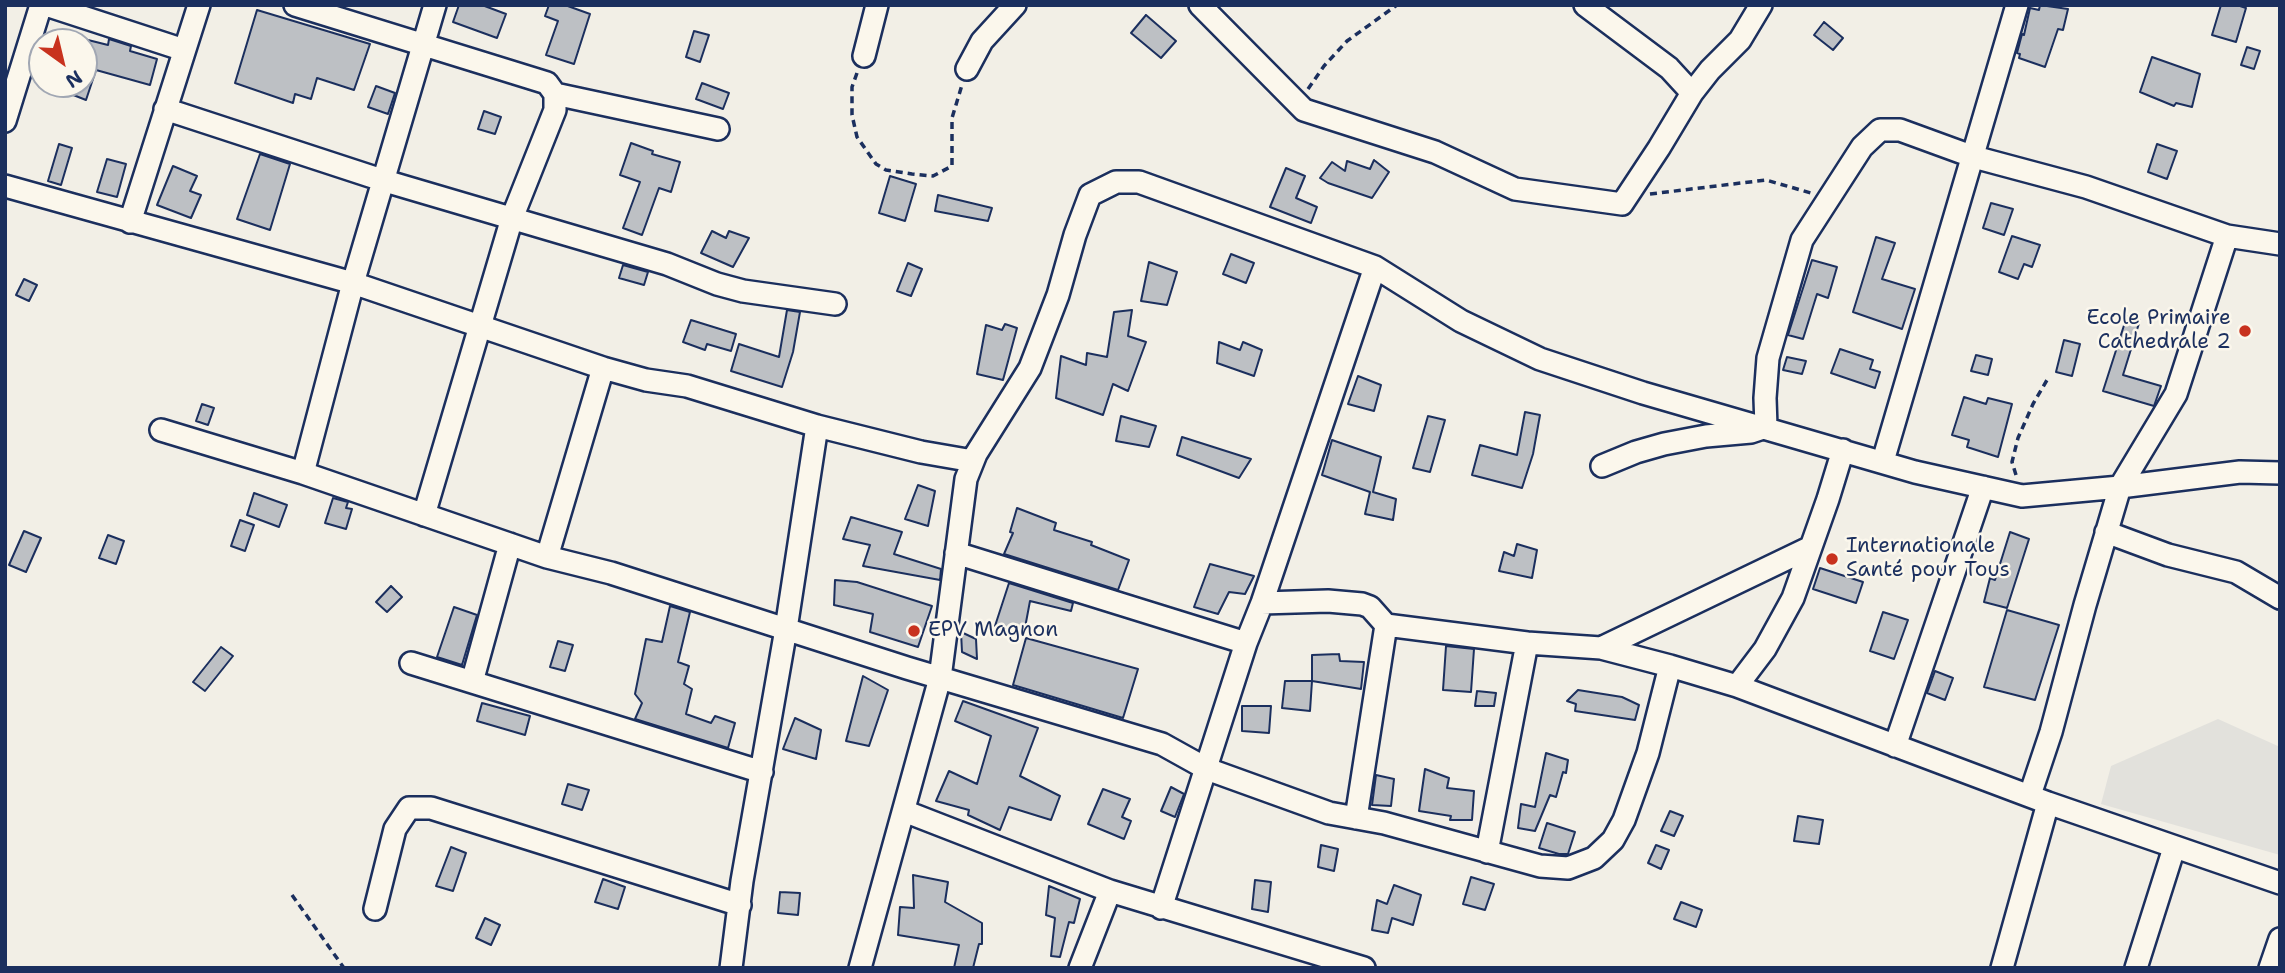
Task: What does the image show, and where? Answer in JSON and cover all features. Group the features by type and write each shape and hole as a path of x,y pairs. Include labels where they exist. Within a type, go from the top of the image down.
{"street":[{"path":"5,121 43,5 184,50"},
{"path":"130,222 199,5"},
{"path":"295,5 547,83 555,94 555,110 512,218 425,515"},
{"path":"303,473 353,283 436,5"},
{"path":"864,56 877,5"},
{"path":"967,69 982,41 1015,5"},
{"path":"1200,5 1304,110 1435,152 1515,189 1622,204 1692,93 1740,40 1761,5"},
{"path":"1585,5 1669,68 1692,93"},
{"path":"1882,461 2017,5"},
{"path":"555,94 718,129"},
{"path":"165,109 385,181 667,264 743,291 835,304"},
{"path":"1766,427 1768,358 1802,240 1861,147 1880,130 1900,130 1974,157 2086,187 2227,236 2280,244"},
{"path":"860,968 940,678 966,479 973,461 1030,368 1058,295 1074,235 1090,195 1116,182 1139,182 1375,267 1461,321 1539,359 1643,393 1914,472 2022,495 2120,487 2240,472 2280,473"},
{"path":"5,186 353,283 603,368 646,380 687,386 817,426 921,452 973,461"},
{"path":"2002,968 2051,732 2106,532 2120,487 2176,394 2227,236"},
{"path":"1161,908 1246,643 1262,603 1375,267"},
{"path":"548,557 603,368"},
{"path":"731,968 817,426"},
{"path":"1602,466 1636,452 1674,442 1751,432 1766,427"},
{"path":"161,430 303,473 548,557 611,573 940,678 1162,744 1207,769 1329,813 1384,823 1540,866 1568,868 1594,858 1613,840 1624,820 1648,753 1670,666"},
{"path":"1737,686 1765,649 1793,598 1843,450"},
{"path":"1895,746 1983,488"},
{"path":"2106,532 2168,555 2236,572 2280,598"},
{"path":"472,682 509,544"},
{"path":"1601,648 1809,548"},
{"path":"956,552 1246,643"},
{"path":"1262,603 1328,601 1362,604 1370,607 1386,625 1527,643 1601,648 1670,666 1737,686 2174,848 2280,883"},
{"path":"1356,818 1386,625"},
{"path":"1488,852 1527,643"},
{"path":"411,663 762,772"},
{"path":"375,909 395,829 409,808 431,808 740,905"},
{"path":"904,811 1110,891 1364,968"},
{"path":"2136,968 2174,848"},
{"path":"1080,968 1110,891"},
{"path":"2270,968 2280,939"}],"path":[{"path":"1304,110 1308,86 1324,66 1347,41 1397,5"},
{"path":"864,56 852,87 852,114 857,137 876,164 886,170 912,174 933,176 952,166 952,118 967,69"},
{"path":"1622,204 1647,194 1766,180 1828,199"},
{"path":"2022,495 2012,462 2018,438 2032,404 2047,380"},
{"path":"292,895 344,968"}],"shaded area":[{"path":"2218,719 2280,747 2280,855 2101,804 2111,766"}],"building":[{"path":"459,5 482,5 506,14 497,38 453,22"},
{"path":"549,5 565,5 590,14 574,64 546,55 558,21 545,16"},
{"path":"2040,5 2068,9 2063,30 2058,29 2045,67 2019,58 2020,54 2017,53 2030,8 2039,10"},
{"path":"2221,5 2246,8 2236,42 2212,35"},
{"path":"257,10 370,44 354,90 317,78 311,99 295,94 293,103 235,83"},
{"path":"1146,15 1176,41 1161,58 1131,33"},
{"path":"1824,22 1843,38 1833,50 1814,35"},
{"path":"694,31 709,35 700,62 686,57"},
{"path":"109,39 131,46 130,51 157,59 150,85 98,71 98,42 108,45"},
{"path":"2247,47 2260,51 2254,69 2241,65"},
{"path":"2152,57 2200,74 2192,107 2176,103 2174,106 2140,92"},
{"path":"702,83 729,93 723,109 696,99"},
{"path":"376,86 395,93 388,114 368,107"},
{"path":"484,111 501,117 495,134 478,129"},
{"path":"631,143 653,151 652,154 680,162 671,192 659,188 642,235 623,228 640,182 620,175"},
{"path":"59,144 72,148 61,185 48,181"},
{"path":"2157,144 2177,151 2167,179 2148,172"},
{"path":"260,154 290,164 270,230 237,219"},
{"path":"107,159 126,164 117,197 97,192"},
{"path":"1374,160 1389,172 1372,198 1320,178 1332,162 1345,171 1347,161 1370,169"},
{"path":"173,166 197,176 190,191 201,195 191,218 157,205"},
{"path":"1286,168 1305,176 1296,198 1317,207 1311,223 1270,207"},
{"path":"890,176 916,184 905,221 879,213"},
{"path":"938,195 992,208 988,221 935,211"},
{"path":"1991,203 2013,209 2004,235 1983,228"},
{"path":"712,231 726,238 729,231 749,238 733,267 701,253"},
{"path":"2012,236 2040,245 2032,267 2024,264 2018,279 1999,272"},
{"path":"1876,237 1895,243 1882,279 1915,289 1902,329 1853,312"},
{"path":"1231,254 1254,263 1246,283 1223,274"},
{"path":"1812,260 1837,267 1828,298 1817,294 1803,339 1788,335"},
{"path":"1149,262 1177,272 1167,305 1141,301"},
{"path":"908,263 922,269 911,296 897,291"},
{"path":"623,265 648,272 644,285 619,278"},
{"path":"24,279 37,285 29,301 16,295"},
{"path":"787,310 800,312 793,352 782,387 731,371 739,344 779,357"},
{"path":"1132,310 1128,336 1146,342 1128,391 1113,384 1103,415 1056,398 1061,356 1086,365 1087,353 1107,357 1114,312"},
{"path":"2127,316 2140,320 2123,375 2161,386 2154,406 2103,391"},
{"path":"691,320 736,334 731,351 707,344 705,350 683,342"},
{"path":"1005,324 1017,328 1003,380 977,374 986,325 1002,330"},
{"path":"2064,340 2080,344 2072,376 2056,372"},
{"path":"1219,342 1240,350 1243,342 1262,350 1254,376 1217,363"},
{"path":"1840,349 1873,360 1870,369 1880,372 1875,388 1831,373"},
{"path":"1976,355 1992,359 1988,375 1971,371"},
{"path":"1787,357 1806,361 1802,374 1783,370"},
{"path":"1358,376 1381,385 1374,411 1348,404"},
{"path":"1964,397 1986,404 1988,398 2012,404 1998,457 1967,447 1969,440 1952,435"},
{"path":"202,404 214,408 208,425 196,421"},
{"path":"1525,412 1540,415 1533,454 1522,488 1472,475 1480,445 1517,455"},
{"path":"1121,416 1156,426 1149,447 1116,441"},
{"path":"1428,416 1445,420 1430,472 1413,468"},
{"path":"1182,437 1251,459 1239,478 1177,455"},
{"path":"1332,440 1381,457 1373,492 1396,499 1393,520 1365,514 1370,492 1322,475"},
{"path":"918,485 935,491 928,526 905,519"},
{"path":"254,493 287,505 279,527 247,515"},
{"path":"333,498 348,502 346,508 352,509 346,529 325,523"},
{"path":"1017,508 1056,523 1054,530 1092,542 1091,545 1129,560 1118,590 1004,554 1013,533 1010,532"},
{"path":"851,517 902,532 894,554 941,569 940,580 863,566 870,545 843,539"},
{"path":"240,520 254,525 245,551 231,546"},
{"path":"24,531 41,538 26,572 9,565"},
{"path":"2010,532 2029,539 2007,608 1984,602 1990,578 1995,580"},
{"path":"108,535 124,541 116,564 99,558"},
{"path":"1517,544 1537,550 1532,578 1499,571 1504,552 1514,556"},
{"path":"1210,564 1254,576 1245,594 1229,592 1218,614 1194,607"},
{"path":"1820,568 1863,582 1856,603 1813,589"},
{"path":"835,580 857,582 932,606 918,647 870,632 873,614 834,605"},
{"path":"1009,583 1073,603 1071,611 1030,601 1024,633 995,626"},
{"path":"391,586 402,597 387,612 376,602"},
{"path":"670,606 690,612 678,662 689,666 684,684 692,689 686,714 711,723 715,716 735,723 728,748 635,719 642,703 635,694 646,639 662,642"},
{"path":"454,607 477,615 462,665 437,657"},
{"path":"2007,610 2059,625 2035,700 1984,687"},
{"path":"1883,612 1908,620 1894,659 1870,651"},
{"path":"961,632 976,639 977,659 962,652"},
{"path":"1026,638 1138,669 1123,718 1013,685"},
{"path":"558,641 573,645 565,671 550,667"},
{"path":"1446,646 1474,649 1471,692 1443,690"},
{"path":"221,647 233,656 205,691 193,682"},
{"path":"1339,654 1340,661 1364,662 1361,689 1312,681 1312,655"},
{"path":"1935,671 1953,678 1945,700 1927,693"},
{"path":"863,676 888,690 869,746 846,741"},
{"path":"1285,681 1312,681 1310,711 1282,708"},
{"path":"1578,690 1622,697 1639,705 1635,720 1575,711 1576,704 1567,701"},
{"path":"1477,691 1496,693 1494,706 1475,706"},
{"path":"963,701 1038,728 1020,776 1060,796 1051,820 1009,807 1000,830 968,815 969,810 936,801 949,771 977,784 991,736 955,721"},
{"path":"482,703 530,716 525,735 477,721"},
{"path":"1242,706 1271,706 1269,733 1242,731"},
{"path":"795,718 821,730 816,759 783,749"},
{"path":"1546,753 1568,760 1566,773 1563,772 1556,797 1550,795 1535,831 1518,828 1521,804 1535,807"},
{"path":"1425,769 1449,778 1447,788 1474,791 1472,820 1450,820 1451,816 1419,811"},
{"path":"1376,775 1394,779 1391,806 1372,805"},
{"path":"568,784 589,790 582,810 562,804"},
{"path":"1171,787 1184,794 1175,817 1161,811"},
{"path":"1103,789 1130,799 1122,817 1131,821 1124,839 1088,824"},
{"path":"1670,811 1683,816 1674,836 1661,831"},
{"path":"1798,816 1823,820 1819,844 1794,841"},
{"path":"1547,823 1575,832 1568,854 1539,848"},
{"path":"1321,845 1338,849 1334,871 1318,867"},
{"path":"1656,845 1669,850 1661,869 1648,863"},
{"path":"451,847 466,853 453,891 436,886"},
{"path":"913,875 948,882 945,902 982,923 982,944 979,944 973,968 954,968 959,945 898,935 900,907 914,908"},
{"path":"1471,877 1494,884 1485,910 1463,904"},
{"path":"603,879 625,887 618,909 595,902"},
{"path":"1255,880 1271,882 1268,912 1252,909"},
{"path":"1394,885 1421,895 1413,925 1392,918 1388,933 1372,930 1377,900 1387,904"},
{"path":"1049,886 1080,899 1074,923 1069,922 1060,957 1051,956 1055,918 1046,915"},
{"path":"780,892 800,893 798,915 778,913"},
{"path":"1681,902 1702,910 1696,927 1674,919"},
{"path":"485,918 500,925 491,945 476,938"}],"place":[{"name":"Ecole Primaire Cathedrale 2","path":"2245,331"},
{"name":"Internationale Santé pour Tous","path":"1832,559"},
{"name":"EPV Magnon","path":"914,631"}]}
